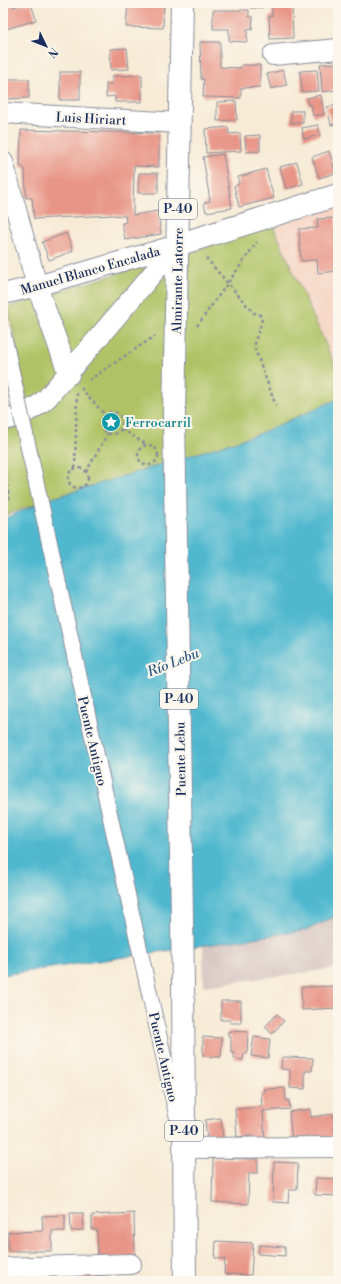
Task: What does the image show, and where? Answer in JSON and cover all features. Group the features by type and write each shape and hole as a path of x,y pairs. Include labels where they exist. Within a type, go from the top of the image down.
{"main road":[{"name":"Almirante Latorre","path":"174,416 176,322 185,243 180,123 182,3"},
{"name":"Manuel Blanco Encalada","path":"185,243 338,195"},
{"name":"Puente Lebu","path":"174,416 183,982 184,1148"},
{"name":"P-40","path":"184,1148 185,1281"}],"street":[{"path":"273,56 338,50"},
{"name":"Luis Hiriart","path":"3,113 180,123"},
{"path":"3,162 37,286 73,379"},
{"path":"7,419 33,409 73,379 185,243"},
{"name":"Manuel Blanco Encalada","path":"3,294 37,286 185,243"},
{"name":"Puente Antiguo","path":"3,333 184,1148"},
{"path":"184,1148 338,1147"},
{"path":"3,1268 34,1274 131,1264"}],"path":[{"path":"175,355 261,237"},
{"path":"185,243 228,282 251,310 254,313 259,314 262,318 262,323 255,339 255,349 276,406"},
{"path":"73,379 92,379 176,322"},
{"path":"73,379 105,415"},
{"path":"73,379 75,468"},
{"path":"112,412 119,414 124,424 122,429 115,434 108,434 105,432 101,425 105,415 112,412"},
{"path":"122,429 154,447 158,455 156,461 153,464 146,465 140,462 138,456 139,450 148,445"},
{"path":"86,472 108,434"},
{"path":"3,456 9,502 3,502"},
{"path":"75,468 81,468 86,472 88,478 85,484 80,488 76,488 71,484 68,478 70,472 75,468"},
{"path":"3,502 8,491"}],"shaded area":[{"path":"338,205 338,372 273,226"},
{"path":"338,915 338,968 204,986 203,945 307,930"}],"green space":[{"path":"273,226 338,372 338,399 256,435 53,498 3,516 3,431 31,421 8,307"}],"water":[{"name":"Río Lebu","path":"338,399 338,915 307,930 3,975 3,519 53,498 256,435"}],"building":[{"path":"12,3 13,7 31,3 36,20 3,30 3,4"},
{"path":"128,3 164,3 163,28 126,27"},
{"path":"251,3 262,3 262,8 251,8"},
{"path":"272,3 292,3 293,38 270,39 269,16 272,16"},
{"path":"213,10 249,10 249,17 253,17 252,30 247,29 247,42 229,41 229,29 213,29"},
{"path":"200,42 220,42 220,67 241,68 241,65 260,65 260,87 241,88 241,98 203,97 204,79 201,79"},
{"path":"127,48 129,69 111,70 110,49"},
{"path":"336,63 338,90 322,92 320,64"},
{"path":"283,70 287,85 271,89 267,74"},
{"path":"317,70 319,91 302,92 300,71"},
{"path":"60,72 80,72 80,100 60,100"},
{"path":"142,75 142,102 115,102 115,96 106,97 106,84 112,84 112,76"},
{"path":"3,79 29,79 29,98 3,99"},
{"path":"321,95 324,114 313,116 311,104 308,105 307,98"},
{"path":"236,101 237,120 217,121 217,102"},
{"path":"338,105 338,123 331,125 327,107"},
{"path":"291,111 303,111 303,123 291,123"},
{"path":"318,125 320,135 304,139 302,128"},
{"path":"228,127 229,134 240,133 241,151 206,153 205,129"},
{"path":"21,130 159,133 159,167 134,166 133,215 158,211 161,234 125,240 122,223 126,222 125,216 113,215 34,219 32,198 26,198 25,169 20,166"},
{"path":"260,135 260,151 246,152 245,136"},
{"path":"329,151 336,173 319,178 312,157"},
{"path":"223,154 232,208 206,212 204,203 210,201 203,157"},
{"path":"297,162 303,184 286,189 280,167"},
{"path":"266,169 274,198 239,207 234,186 239,184 238,177"},
{"path":"139,173 158,173 158,193 138,193"},
{"path":"335,218 338,246 338,271 318,273 317,260 301,261 299,229 318,228 317,219"},
{"path":"66,233 73,251 49,260 42,242"},
{"path":"335,986 336,1008 302,1010 301,987"},
{"path":"221,1001 241,1001 241,1023 230,1023 230,1020 221,1020"},
{"path":"277,1014 284,1021 272,1034 265,1027"},
{"path":"228,1031 248,1032 247,1054 244,1053 243,1060 234,1059 234,1053 231,1053 231,1037 228,1037"},
{"path":"203,1037 222,1038 221,1057 203,1056"},
{"path":"254,1037 270,1039 268,1058 251,1056"},
{"path":"282,1057 313,1058 312,1071 305,1071 305,1089 290,1088 290,1070 281,1069"},
{"path":"285,1088 286,1101 289,1100 290,1109 263,1111 265,1140 251,1140 251,1136 237,1137 235,1109 262,1107 261,1094 264,1093 263,1089"},
{"path":"310,1109 311,1117 333,1114 335,1137 292,1142 289,1112"},
{"path":"221,1118 223,1138 207,1139 205,1120"},
{"path":"213,1158 258,1159 258,1173 249,1173 248,1204 212,1202"},
{"path":"274,1162 298,1163 297,1190 289,1190 288,1203 273,1202"},
{"path":"316,1178 338,1179 337,1196 315,1195"},
{"path":"70,1213 83,1213 84,1230 71,1231"},
{"path":"134,1213 135,1257 98,1258 97,1230 92,1230 92,1215"},
{"path":"65,1215 65,1231 52,1231 52,1251 8,1251 8,1232 43,1231 42,1216"},
{"path":"3,1220 5,1220 5,1252 3,1252"},
{"path":"216,1241 253,1243 251,1275 224,1274 225,1259 215,1258"},
{"path":"259,1245 285,1247 285,1256 258,1254"},
{"path":"43,1269 60,1276 70,1276 70,1281 43,1281"},
{"path":"103,1272 104,1281 78,1281 78,1273"}],"place":[{"name":"Ferrocarril","path":"111,422"}]}
